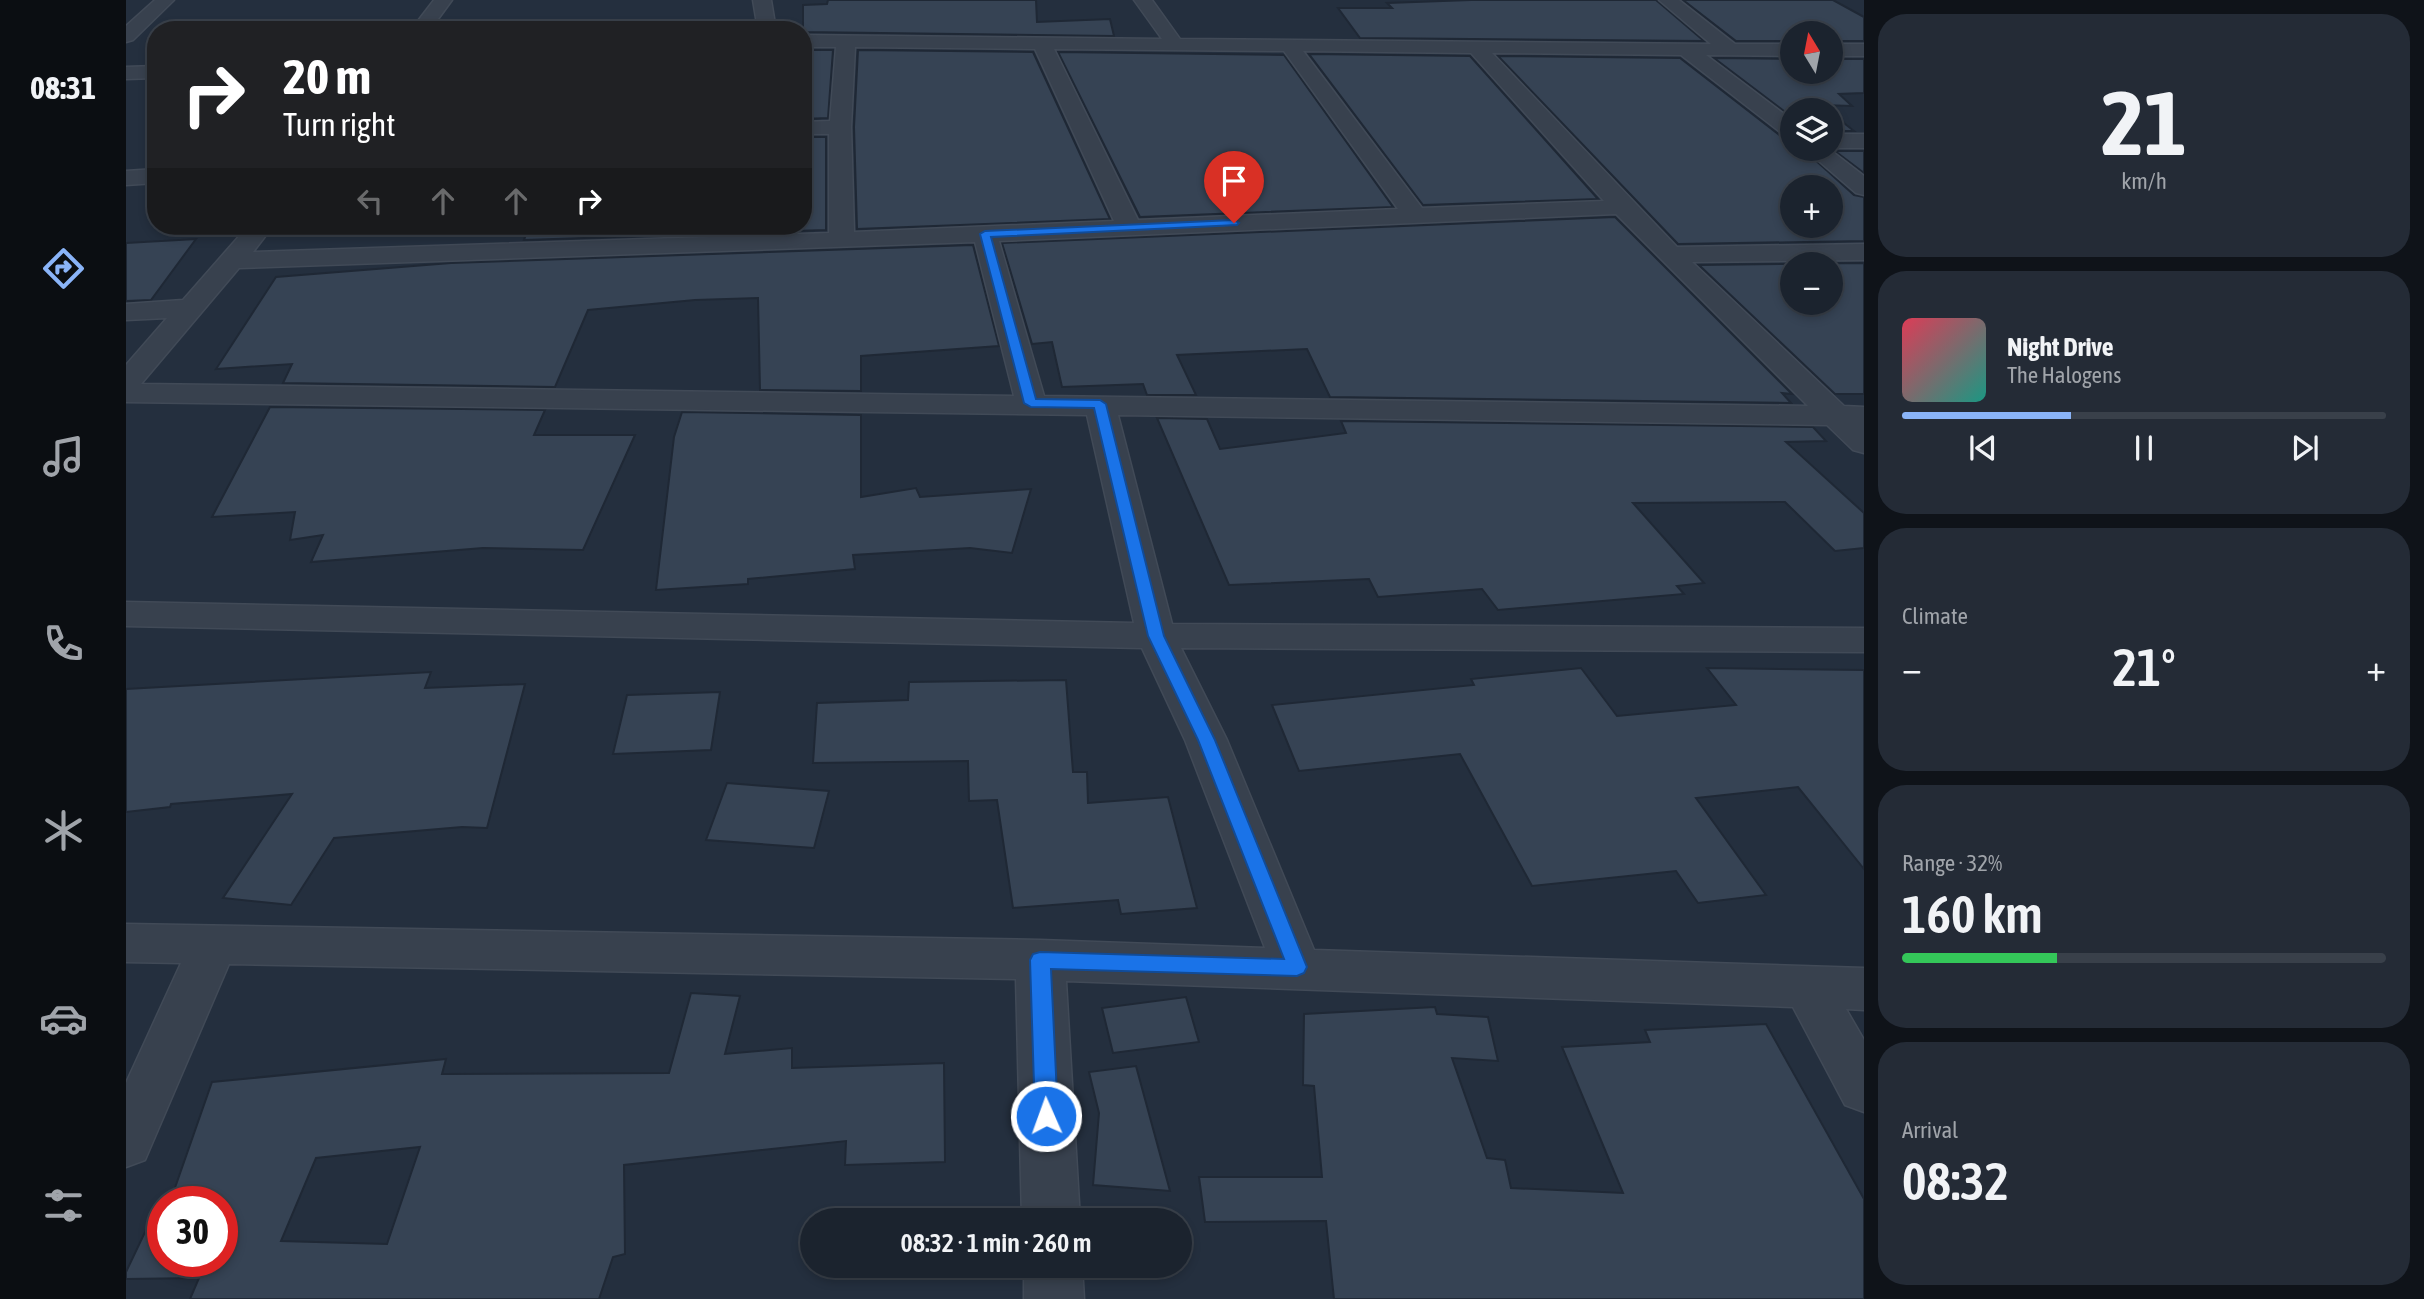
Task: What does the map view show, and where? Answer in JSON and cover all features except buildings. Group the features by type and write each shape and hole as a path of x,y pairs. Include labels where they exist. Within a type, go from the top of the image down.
{"street":[{"path":"126,36 164,0"},
{"path":"428,21 443,0"},
{"path":"762,0 766,21"},
{"path":"1143,0 1174,43"},
{"path":"1668,0 1731,50"},
{"path":"812,41 1780,50"},
{"path":"842,240 840,127 846,41"},
{"path":"1042,43 1130,228"},
{"path":"1289,45 1415,215"},
{"path":"1476,47 1622,207 1849,416 1864,443"},
{"path":"1686,49 1780,121"},
{"path":"1843,50 1864,50"},
{"path":"126,73 147,72"},
{"path":"812,128 840,127"},
{"path":"1843,141 1864,141"},
{"path":"1831,161 1864,188"},
{"path":"126,178 147,177"},
{"path":"233,260 842,240 1622,207"},
{"path":"985,234 1031,403"},
{"path":"126,383 254,235"},
{"path":"1672,255 1864,252"},
{"path":"126,312 190,308"},
{"path":"126,393 1849,416"},
{"path":"1100,404 1156,636 1206,740 1297,967"},
{"path":"126,614 1156,636 1864,640"},
{"path":"126,943 1040,960 1864,989"},
{"path":"126,1142 214,944"},
{"path":"1040,960 1050,1208"},
{"path":"1807,986 1864,1089"},
{"path":"1053,1278 1054,1299"}],"route":[{"path":"1046,1116 1040,960 1297,967 1206,740 1156,636 1100,404 1031,403 985,234 1234,223"}]}
